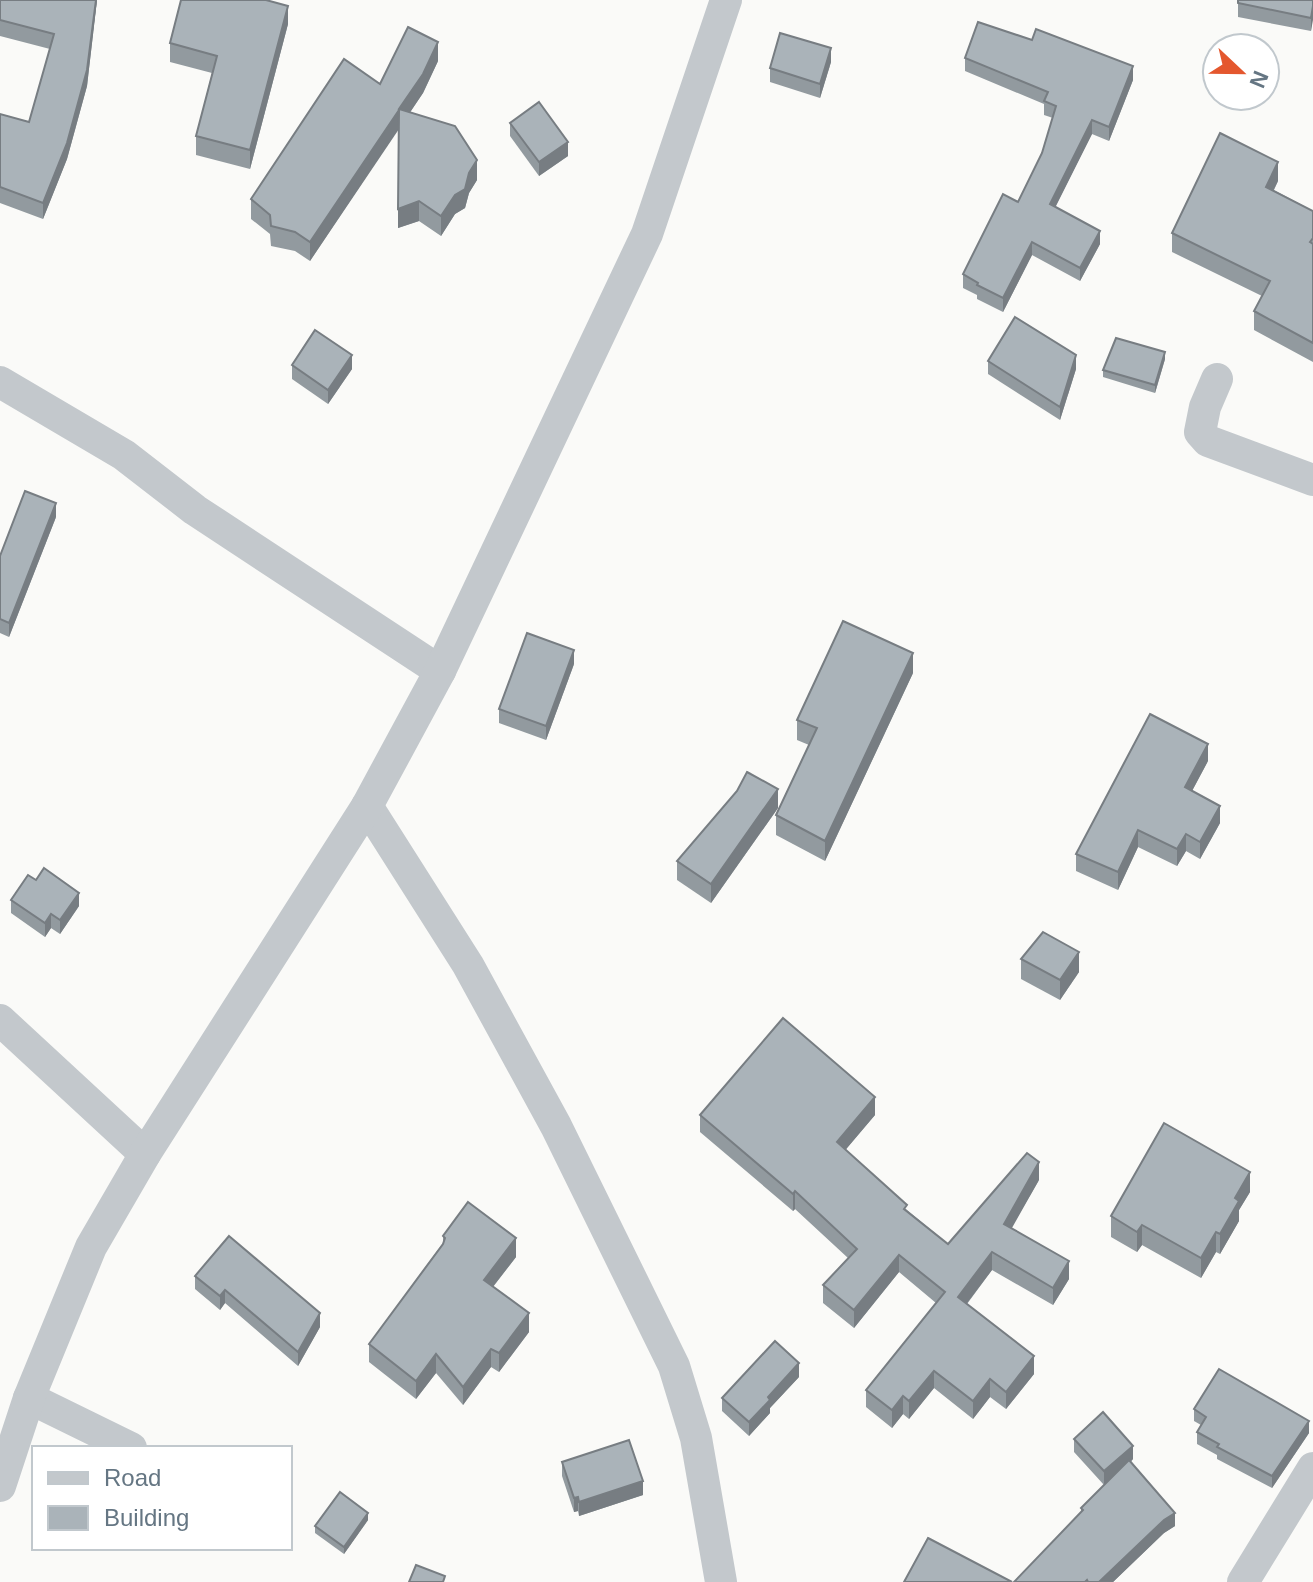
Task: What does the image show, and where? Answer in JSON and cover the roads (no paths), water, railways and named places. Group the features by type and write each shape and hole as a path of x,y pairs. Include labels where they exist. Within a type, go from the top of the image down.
{"street":[{"path":"0,1486 29,1398 91,1247 145,1154 367,806 440,671 647,234 726,0"},
{"path":"1217,379 1205,407 1200,432 1208,441 1313,480"},
{"path":"0,382 124,455 195,510 440,671"},
{"path":"367,806 468,965 556,1126 674,1366 696,1438 721,1582"},
{"path":"0,1020 145,1154"},
{"path":"29,1398 127,1446"},
{"path":"1243,1582 1313,1468"}]}
